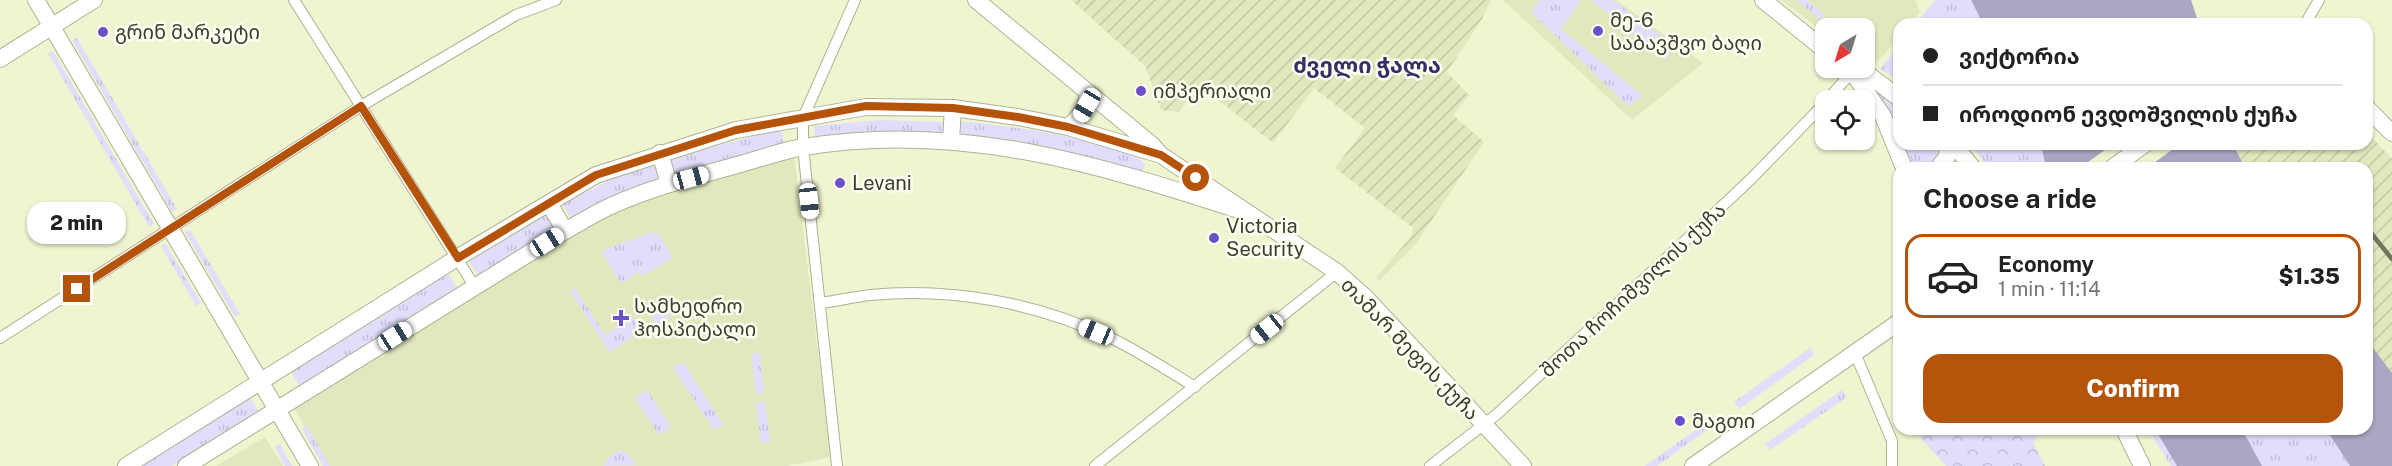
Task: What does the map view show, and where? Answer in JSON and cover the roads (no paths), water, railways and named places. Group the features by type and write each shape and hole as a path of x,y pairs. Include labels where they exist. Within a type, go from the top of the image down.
{"street":[{"path":"36,0 310,466"},
{"path":"0,59 94,0"},
{"path":"294,0 476,286"},
{"path":"0,338 361,106 516,15 556,0"},
{"path":"837,466 803,147 803,118 855,0"},
{"name":"თამარ მეფის ქუჩა","path":"976,0 1152,145 1161,155 1337,273 1365,297 1523,466"},
{"path":"1763,0 1815,42"},
{"path":"2308,18 2319,0"},
{"path":"1855,78 1883,116 1893,138"},
{"path":"1873,78 1893,93"},
{"path":"1068,127 1080,117 1087,105 1088,93"},
{"path":"126,466 458,258 596,175 736,130 866,106 953,108 1068,127 1161,155 1161,166 1155,176 1147,180"},
{"path":"951,140 953,108"},
{"name":"შოთა ჩოჩიშვილის ქუჩა","path":"1430,466 1496,415 1715,215 1815,112"},
{"path":"2373,114 2392,133"},
{"path":"186,466 565,231 613,205 669,184 803,147 879,140 951,140 1002,146 1069,159 1147,180 1248,213"},
{"path":"1958,150 1968,162"},
{"path":"2120,162 2137,150"},
{"path":"660,153 669,184"},
{"path":"549,202 565,231"},
{"path":"1095,466 1337,273"},
{"path":"820,303 870,295 920,293 969,296 1018,305 1066,319 1112,339 1195,387"},
{"path":"1693,466 1893,326"},
{"path":"1855,353 1892,441 1892,466"},
{"path":"2127,435 2142,466"}],"railway":[{"path":"2373,235 2392,259"}],"place":[{"name":"მე-6 საბავშვო ბაღი","path":"1598,31"},
{"name":"გრინ მარკეტი","path":"103,32"},
{"name":"იმპერიალი","path":"1141,91"},
{"name":"Levani","path":"840,183"},
{"name":"Victoria Security","path":"1214,238"},
{"name":"სამხედრო ჰოსპიტალი","path":"621,318"},
{"name":"მაგთი","path":"1680,421"}],"district":[{"name":"ძველი ჭალა","path":"1367,65"}]}
